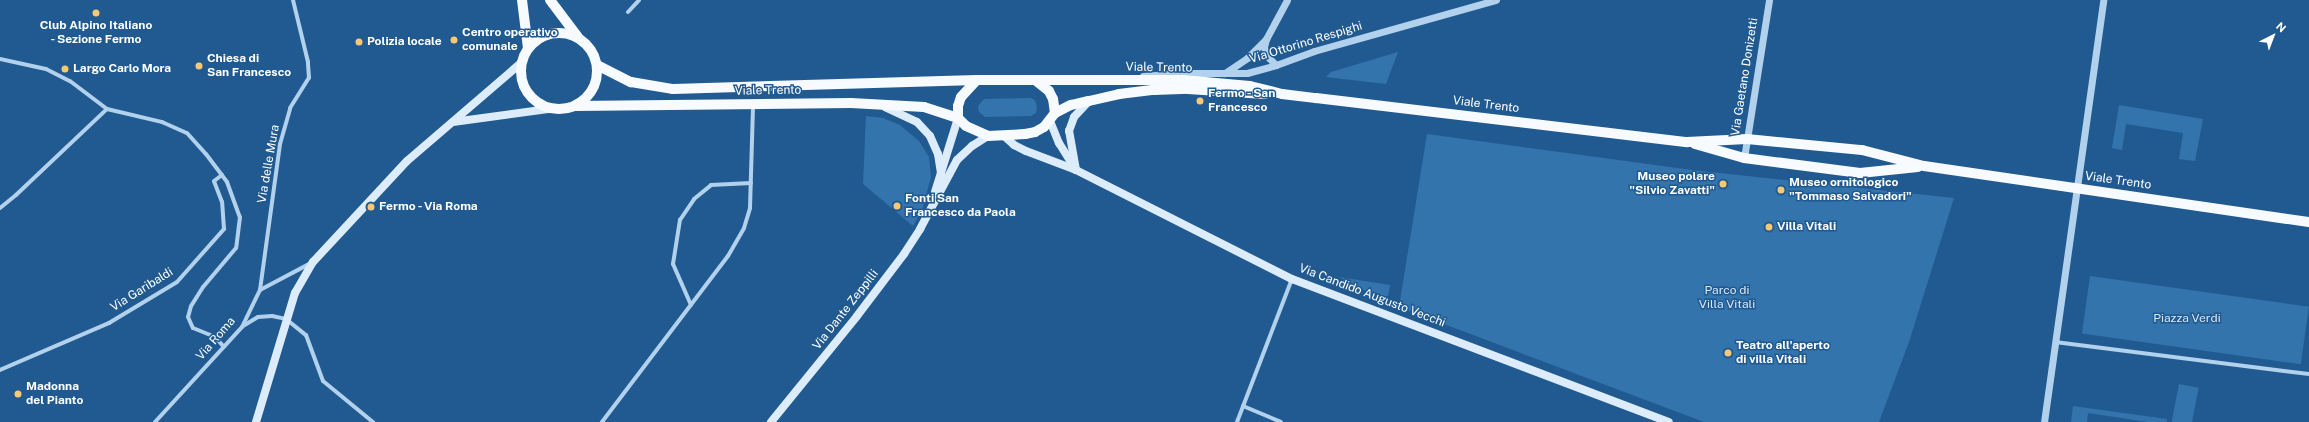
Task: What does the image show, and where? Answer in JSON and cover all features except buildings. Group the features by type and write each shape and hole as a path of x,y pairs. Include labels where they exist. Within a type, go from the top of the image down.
{"main road":[{"path":"522,0 528,48"},
{"path":"453,122 548,109 565,109 576,106 586,99 593,89 597,78 598,65 594,54 578,37 550,0"},
{"path":"548,109 532,98 525,88 521,75 522,62 528,48 538,39 551,34 565,33 578,37"},
{"path":"256,422 295,293 313,262 407,160 522,62"},
{"name":"Viale Trento","path":"598,65 631,82 673,89 977,80 1183,80 1250,86 1282,94"},
{"path":"958,118 958,106 961,98 977,80"},
{"path":"1035,80 1049,92 1055,106 1052,117 1059,144 1076,170"},
{"name":"Viale Trento","path":"576,106 878,104 924,107 958,118 966,126 988,136 1035,132 1052,117 1071,105 1119,94 1188,88 1255,94 1282,94 1687,142 1744,158 1860,173 1924,166"},
{"path":"1076,170 1069,131 1074,117 1089,101"},
{"path":"878,104 904,114 930,136 938,154 941,174"},
{"name":"Via Dante Zeppilli","path":"931,206 958,118"},
{"name":"Via Candido Augusto Vecchi","path":"1003,135 1014,145 1026,151 1076,170 1292,279 1669,422"},
{"name":"Via Dante Zeppilli","path":"771,422 857,316 904,254 920,229 957,160 972,146 988,136"},
{"name":"Viale Trento","path":"1687,142 1747,139 1862,150 1924,166 2309,222"}],"street":[{"name":"Via delle Mura","path":"260,290 280,144 290,108 309,78 308,62 293,0"},
{"path":"628,12 639,0"},
{"path":"1276,65 1266,55 1264,47 1266,39 1287,0"},
{"name":"Via Ottorino Respighi","path":"1118,80 1183,72 1224,74 1247,73 1276,65 1314,51 1496,0"},
{"name":"Via Gaetano Donizetti","path":"1744,158 1769,0"},
{"path":"2044,422 2103,0"},
{"path":"1224,74 1247,58 1266,39"},
{"path":"0,59 46,69 70,81 107,109 162,122 187,133 222,175 240,216 236,248 203,287 191,306 188,317 193,328 215,337 224,347"},
{"path":"602,422 728,256 744,228 750,208 753,104"},
{"path":"0,208 16,195 107,109"},
{"name":"Via Garibaldi","path":"0,370 109,323 177,282 224,229 222,202 214,181 222,175"},
{"path":"691,305 673,264 680,220 694,199 711,185 751,183"},
{"path":"260,290 313,262"},
{"path":"1237,422 1292,279"},
{"name":"Via Roma","path":"155,422 242,327 260,290"},
{"path":"242,327 258,317 272,316 286,319 306,335 323,381 373,422"},
{"path":"2055,342 2309,374"},
{"path":"1243,406 1282,422"}],"green space":[{"path":"1398,52 1386,84 1326,77 1331,72"},
{"path":"1030,98 1035,100 1037,107 1036,113 1031,116 985,117 979,112 978,106 984,99"},
{"path":"2119,105 2203,119 2195,161 2179,159 2183,133 2126,124 2122,150 2112,148"},
{"path":"866,116 883,118 900,125 919,141 929,157 931,177 922,210 913,226 863,184"},
{"name":"Parco di Villa Vitali","path":"1427,134 1692,170 1954,198 1909,342 1879,422 1704,422 1399,307"},
{"name":"Piazza Verdi","path":"2090,276 2309,307 2301,364 2082,333"},
{"path":"1339,277 1390,285 1387,302"},
{"path":"2179,384 2199,388 2192,422 2172,421"},
{"path":"2073,406 2167,419 2167,422 2148,422 2088,413 2087,422 2071,422"}],"place":[{"name":"Club Alpino Italiano - Sezione Fermo","path":"96,13"},
{"name":"Centro operativo comunale","path":"454,40"},
{"name":"Polizia locale","path":"359,42"},
{"name":"Chiesa di San Francesco","path":"199,66"},
{"name":"Largo Carlo Mora","path":"65,69"},
{"name":"Fermo - San Francesco","path":"1200,101"},
{"name":"Museo polare \"Silvio Zavatti\"","path":"1723,184"},
{"name":"Museo ornitologico \"Tommaso Salvadori\"","path":"1781,190"},
{"name":"Fonti San Francesco da Paola","path":"897,206"},
{"name":"Fermo - Via Roma","path":"371,207"},
{"name":"Villa Vitali","path":"1769,227"},
{"name":"Teatro all'aperto di villa Vitali","path":"1728,353"},
{"name":"Madonna del Pianto","path":"18,394"}]}
